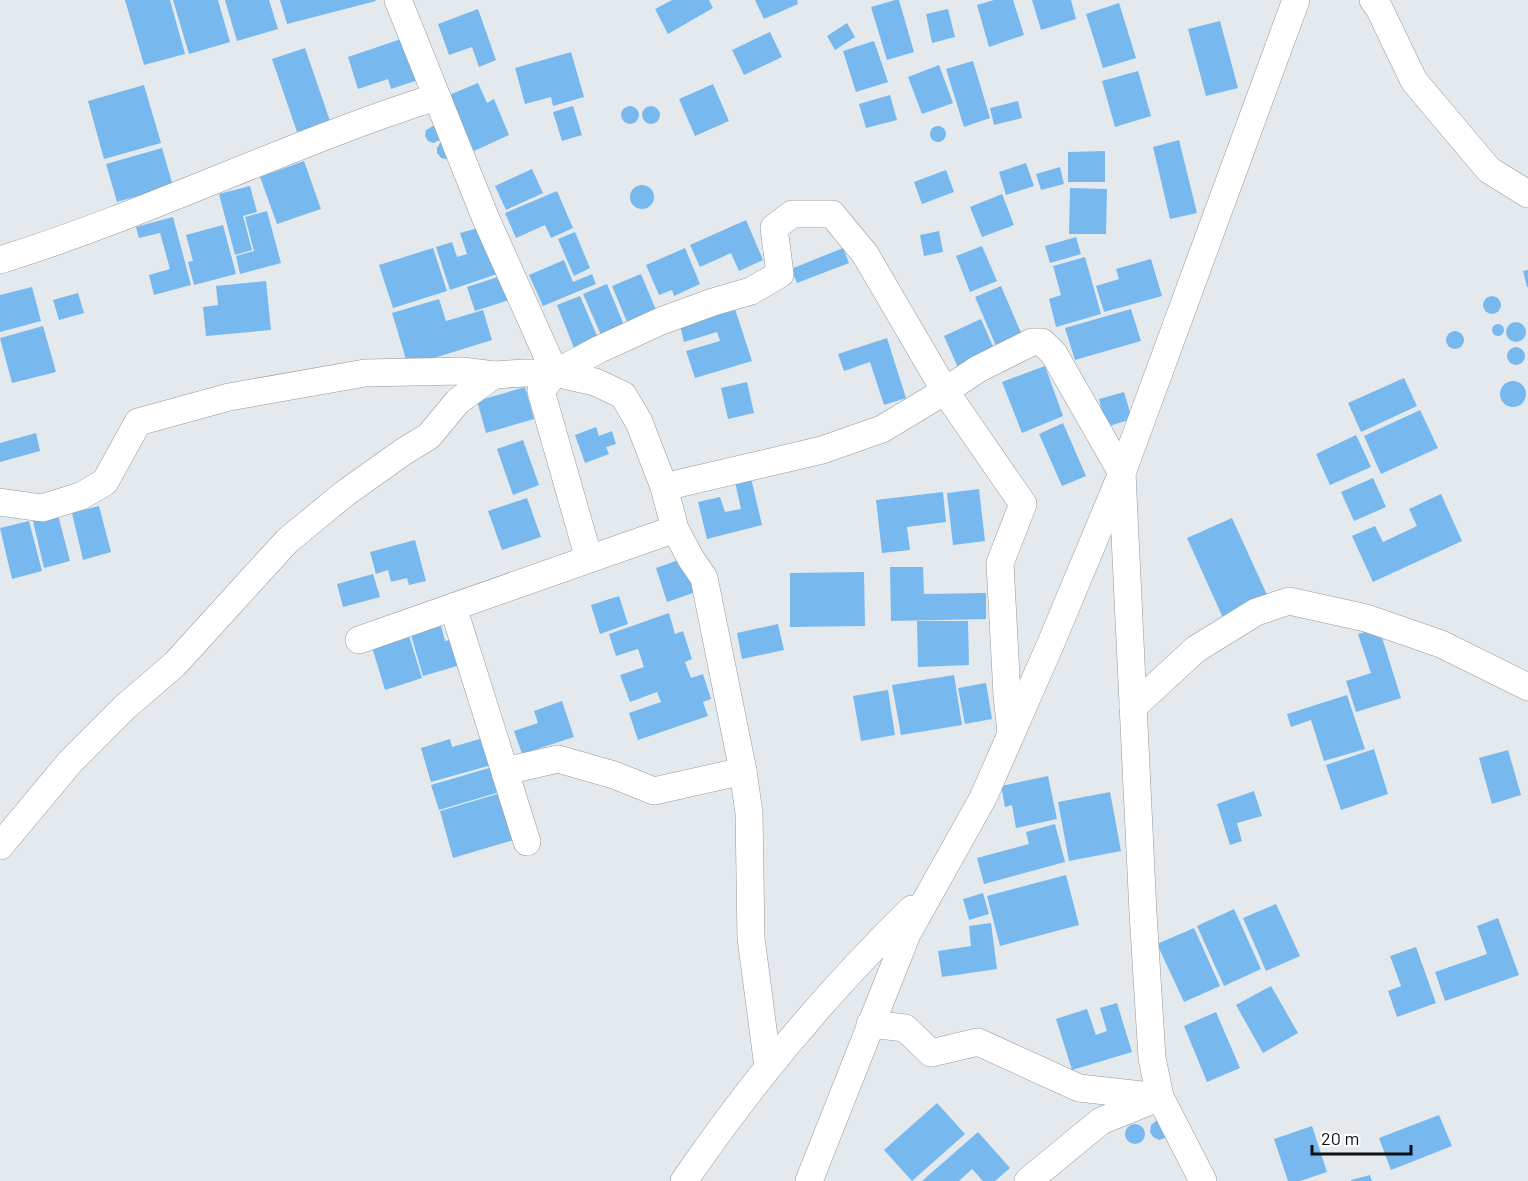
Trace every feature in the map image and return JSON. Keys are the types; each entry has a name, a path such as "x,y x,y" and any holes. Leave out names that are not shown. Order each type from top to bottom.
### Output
{"street":[{"path":"398,0 486,219 555,373"},
{"path":"808,1181 907,934 983,798 1122,473 1296,0"},
{"path":"1373,0 1414,81 1489,170 1528,194"},
{"path":"0,260 36,249 326,135 436,97"},
{"path":"589,559 541,391 555,373 600,349 661,321 751,291 780,274 774,228 792,214 832,214 865,254 945,391 1023,504 1000,563 1011,733"},
{"path":"664,487 822,450 882,429 978,369 1032,342 1042,342 1054,354 1122,473 1152,1058 1160,1097 1203,1181"},
{"path":"0,502 42,508 81,496 105,482 138,422 229,397 365,373 462,371 494,375 555,373 595,382 623,395 639,422 664,487 675,528 704,578 743,771 749,813 751,939 768,1067"},
{"path":"0,846 70,762 125,707 175,664 287,541 344,494 429,436 458,401 494,375"},
{"path":"359,640 675,528"},
{"path":"1133,707 1196,649 1256,612 1289,601 1366,618 1441,644 1528,687"},
{"path":"453,607 527,842"},
{"path":"505,771 558,759 614,775 654,791 743,771"},
{"path":"684,1181 768,1067 839,984 931,891"},
{"path":"870,1024 905,1028 932,1053 978,1042 1079,1088 1160,1097"},
{"path":"1028,1181 1101,1121 1160,1097"}],"building":[{"path":"125,0 170,0 185,54 144,65"},
{"path":"173,0 218,0 230,42 189,54"},
{"path":"225,0 269,0 278,29 237,41"},
{"path":"280,0 375,0 376,1 287,24"},
{"path":"672,0 709,0 713,8 668,34 655,9"},
{"path":"755,0 797,0 798,4 764,19"},
{"path":"899,0 914,52 887,60 871,7"},
{"path":"994,0 1013,0 1024,35 989,47 977,5"},
{"path":"1032,0 1071,0 1076,19 1041,30"},
{"path":"1119,3 1136,58 1103,68 1086,14"},
{"path":"478,9 496,60 479,67 472,47 449,55 438,24"},
{"path":"948,9 955,37 932,43 926,14"},
{"path":"1220,21 1238,88 1206,96 1188,29"},
{"path":"847,23 855,37 835,50 827,36"},
{"path":"770,32 782,57 744,75 732,50"},
{"path":"404,38 418,80 391,89 388,79 358,89 348,57"},
{"path":"874,41 888,82 856,92 843,51"},
{"path":"305,48 330,121 297,132 272,59"},
{"path":"571,52 584,97 553,106 551,97 525,104 515,68"},
{"path":"973,61 990,118 964,127 946,69"},
{"path":"939,65 953,103 922,114 908,77"},
{"path":"1138,71 1151,116 1115,127 1102,81"},
{"path":"478,83 487,103 494,99 509,135 474,151 449,95"},
{"path":"713,84 729,121 695,136 679,99"},
{"path":"144,85 161,143 104,159 88,101"},
{"path":"890,95 897,120 866,128 859,104"},
{"path":"1018,101 1022,118 994,125 990,108"},
{"path":"573,106 582,135 562,141 553,112"},
{"path":"630,106 636,109 639,115 636,121 630,124 624,121 621,115 624,109"},
{"path":"651,106 657,109 660,115 657,121 651,124 645,121 642,115 645,109"},
{"path":"435,125 442,137 433,143 425,136 426,130"},
{"path":"938,126 946,134 938,142 930,134"},
{"path":"445,140 452,157 447,159 441,158 437,153 440,143"},
{"path":"1179,140 1197,213 1170,219 1153,147"},
{"path":"162,148 173,186 117,202 106,164"},
{"path":"1105,151 1105,182 1068,182 1068,152"},
{"path":"304,161 321,209 277,224 260,177"},
{"path":"1026,163 1034,186 1006,195 999,172"},
{"path":"1060,167 1064,184 1041,190 1036,174"},
{"path":"532,169 543,193 506,210 495,186"},
{"path":"946,170 954,192 922,204 914,182"},
{"path":"637,185 647,185 654,192 654,202 647,209 637,209 630,202 630,192"},
{"path":"250,186 257,212 243,216 252,250 235,255 219,194"},
{"path":"1070,188 1107,189 1106,234 1069,234"},
{"path":"557,191 573,228 551,238 545,225 516,238 505,213"},
{"path":"1002,194 1014,225 982,237 970,207"},
{"path":"267,211 281,263 240,274 236,256 254,251 245,217"},
{"path":"173,217 191,285 154,295 149,275 170,269 160,233 139,238 136,227"},
{"path":"746,220 763,260 739,271 731,253 700,267 690,245"},
{"path":"223,225 236,274 194,285 188,262 193,261 186,235"},
{"path":"485,226 500,273 450,290 436,247 452,242 457,257 467,254 460,233"},
{"path":"939,231 943,252 924,256 920,235"},
{"path":"575,232 590,268 574,276 558,239"},
{"path":"1076,237 1081,254 1050,263 1045,246"},
{"path":"982,246 997,281 970,292 956,256"},
{"path":"433,248 447,291 393,308 379,265"},
{"path":"685,248 700,284 674,296 672,290 659,295 646,265"},
{"path":"843,248 849,263 797,283 791,269"},
{"path":"1085,257 1101,314 1056,327 1049,299 1061,295 1053,266"},
{"path":"1151,259 1162,296 1104,312 1096,286 1119,279 1116,269"},
{"path":"564,260 573,282 592,274 596,284 543,306 529,275"},
{"path":"1528,270 1528,287 1527,287 1523,271"},
{"path":"641,274 656,310 627,322 612,286"},
{"path":"501,276 509,300 475,311 467,287"},
{"path":"266,281 271,330 206,336 203,307 218,305 216,286"},
{"path":"607,284 624,325 601,335 583,294"},
{"path":"1001,286 1022,335 996,346 975,297"},
{"path":"32,287 41,321 0,332 0,295"},
{"path":"78,293 84,313 59,320 53,300"},
{"path":"580,296 598,338 574,348 557,305"},
{"path":"1492,296 1498,299 1501,305 1498,311 1492,314 1486,311 1483,305 1486,299"},
{"path":"439,299 446,321 483,310 492,340 408,366 392,313"},
{"path":"735,309 752,361 695,378 686,351 720,341 717,332 684,342 680,325"},
{"path":"1131,309 1141,341 1075,360 1065,328"},
{"path":"981,319 996,353 959,370 944,336"},
{"path":"1516,322 1523,325 1526,332 1523,339 1516,342 1509,339 1506,332 1509,325"},
{"path":"1500,324 1504,330 1500,336 1496,336 1492,328"},
{"path":"43,326 56,372 12,383 0,338"},
{"path":"1451,331 1459,331 1464,336 1462,347 1451,349 1446,344 1446,336"},
{"path":"887,338 906,398 884,405 870,362 844,371 838,354"},
{"path":"1512,347 1520,347 1525,352 1523,363 1512,365 1507,360 1507,352"},
{"path":"1045,366 1063,416 1022,433 1002,382"},
{"path":"1404,378 1417,406 1361,432 1348,403"},
{"path":"1513,381 1522,385 1526,394 1522,403 1513,407 1504,403 1500,394 1504,385"},
{"path":"747,382 754,413 728,419 721,388"},
{"path":"525,387 534,419 486,433 477,401"},
{"path":"1124,392 1132,419 1106,427 1099,399"},
{"path":"1420,410 1438,448 1381,474 1364,436"},
{"path":"1063,423 1086,476 1062,486 1039,434"},
{"path":"596,427 599,436 612,431 616,444 606,447 609,454 585,463 575,435"},
{"path":"36,433 40,451 0,462 0,443"},
{"path":"1356,435 1371,467 1330,485 1316,454"},
{"path":"523,440 539,485 513,495 497,449"},
{"path":"751,478 762,525 707,539 698,502 720,497 725,512 741,509 735,482"},
{"path":"1373,478 1386,507 1354,521 1341,492"},
{"path":"979,489 985,541 953,545 947,493"},
{"path":"943,492 946,522 907,527 910,550 882,553 876,500"},
{"path":"1441,494 1462,541 1373,582 1352,536 1375,526 1383,542 1417,526 1409,509"},
{"path":"527,498 541,537 502,550 488,511"},
{"path":"99,506 111,552 83,560 72,513"},
{"path":"58,515 70,561 44,568 33,521"},
{"path":"1232,518 1268,597 1223,618 1187,538"},
{"path":"29,521 42,571 12,579 0,528"},
{"path":"415,540 426,581 409,585 407,578 391,582 388,570 376,574 370,552"},
{"path":"684,558 696,592 667,602 656,568"},
{"path":"890,567 923,567 924,594 986,593 986,619 891,621"},
{"path":"864,572 865,626 790,627 790,573"},
{"path":"373,574 380,597 343,607 337,584"},
{"path":"619,596 628,624 600,634 591,605"},
{"path":"669,613 675,634 683,631 692,659 685,662 691,678 703,674 711,699 703,702 708,716 638,740 629,713 661,702 657,692 630,702 620,675 644,667 638,649 616,656 609,634"},
{"path":"917,621 968,621 969,665 918,667"},
{"path":"778,624 784,650 742,659 737,633"},
{"path":"441,626 445,641 457,638 464,664 423,676 411,635"},
{"path":"1379,628 1401,698 1356,712 1346,681 1371,673 1358,634"},
{"path":"409,636 422,678 385,690 372,647"},
{"path":"954,675 962,725 901,735 892,685"},
{"path":"986,683 992,719 965,724 958,688"},
{"path":"888,690 895,735 861,741 853,696"},
{"path":"1347,695 1365,749 1324,761 1311,720 1291,727 1287,714"},
{"path":"562,701 574,737 522,754 514,731 538,723 534,711"},
{"path":"487,737 495,764 431,782 421,748 450,739 452,747"},
{"path":"1374,749 1388,794 1341,810 1326,765"},
{"path":"1508,750 1521,795 1492,804 1479,758"},
{"path":"496,766 503,791 439,810 431,785"},
{"path":"1048,776 1057,819 1016,828 1012,805 1005,807 1001,786"},
{"path":"1254,791 1262,816 1237,823 1242,841 1230,845 1217,804"},
{"path":"504,792 517,839 453,858 440,811"},
{"path":"1110,792 1121,851 1069,861 1058,802"},
{"path":"1055,824 1065,862 984,884 977,858 1029,844 1026,832"},
{"path":"1066,875 1079,925 1000,946 987,896"},
{"path":"983,893 989,914 969,920 963,899"},
{"path":"1276,904 1300,956 1266,971 1243,918"},
{"path":"1234,909 1261,969 1224,986 1197,926"},
{"path":"1498,918 1519,975 1445,1001 1435,972 1487,954 1477,926"},
{"path":"991,923 997,969 942,977 938,951 971,946 969,926"},
{"path":"1194,928 1220,986 1184,1002 1157,944"},
{"path":"1416,947 1436,1003 1397,1017 1388,991 1401,986 1390,956"},
{"path":"1271,986 1298,1033 1263,1053 1236,1005"},
{"path":"1117,1003 1132,1052 1072,1070 1056,1019 1087,1009 1096,1035 1107,1031 1100,1008"},
{"path":"1216,1012 1240,1068 1207,1082 1184,1026"},
{"path":"937,1103 965,1134 912,1181 884,1150"},
{"path":"1439,1115 1452,1146 1391,1170 1379,1138"},
{"path":"1162,1119 1170,1134 1159,1140 1150,1132 1151,1125"},
{"path":"1135,1124 1142,1127 1145,1134 1142,1141 1135,1144 1128,1141 1125,1134 1128,1127"},
{"path":"1312,1126 1327,1172 1300,1181 1288,1181 1274,1139"},
{"path":"978,1132 1010,1168 995,1181 983,1181 972,1169 959,1181 922,1181"},
{"path":"1370,1175 1372,1181 1351,1181 1351,1180"}]}
